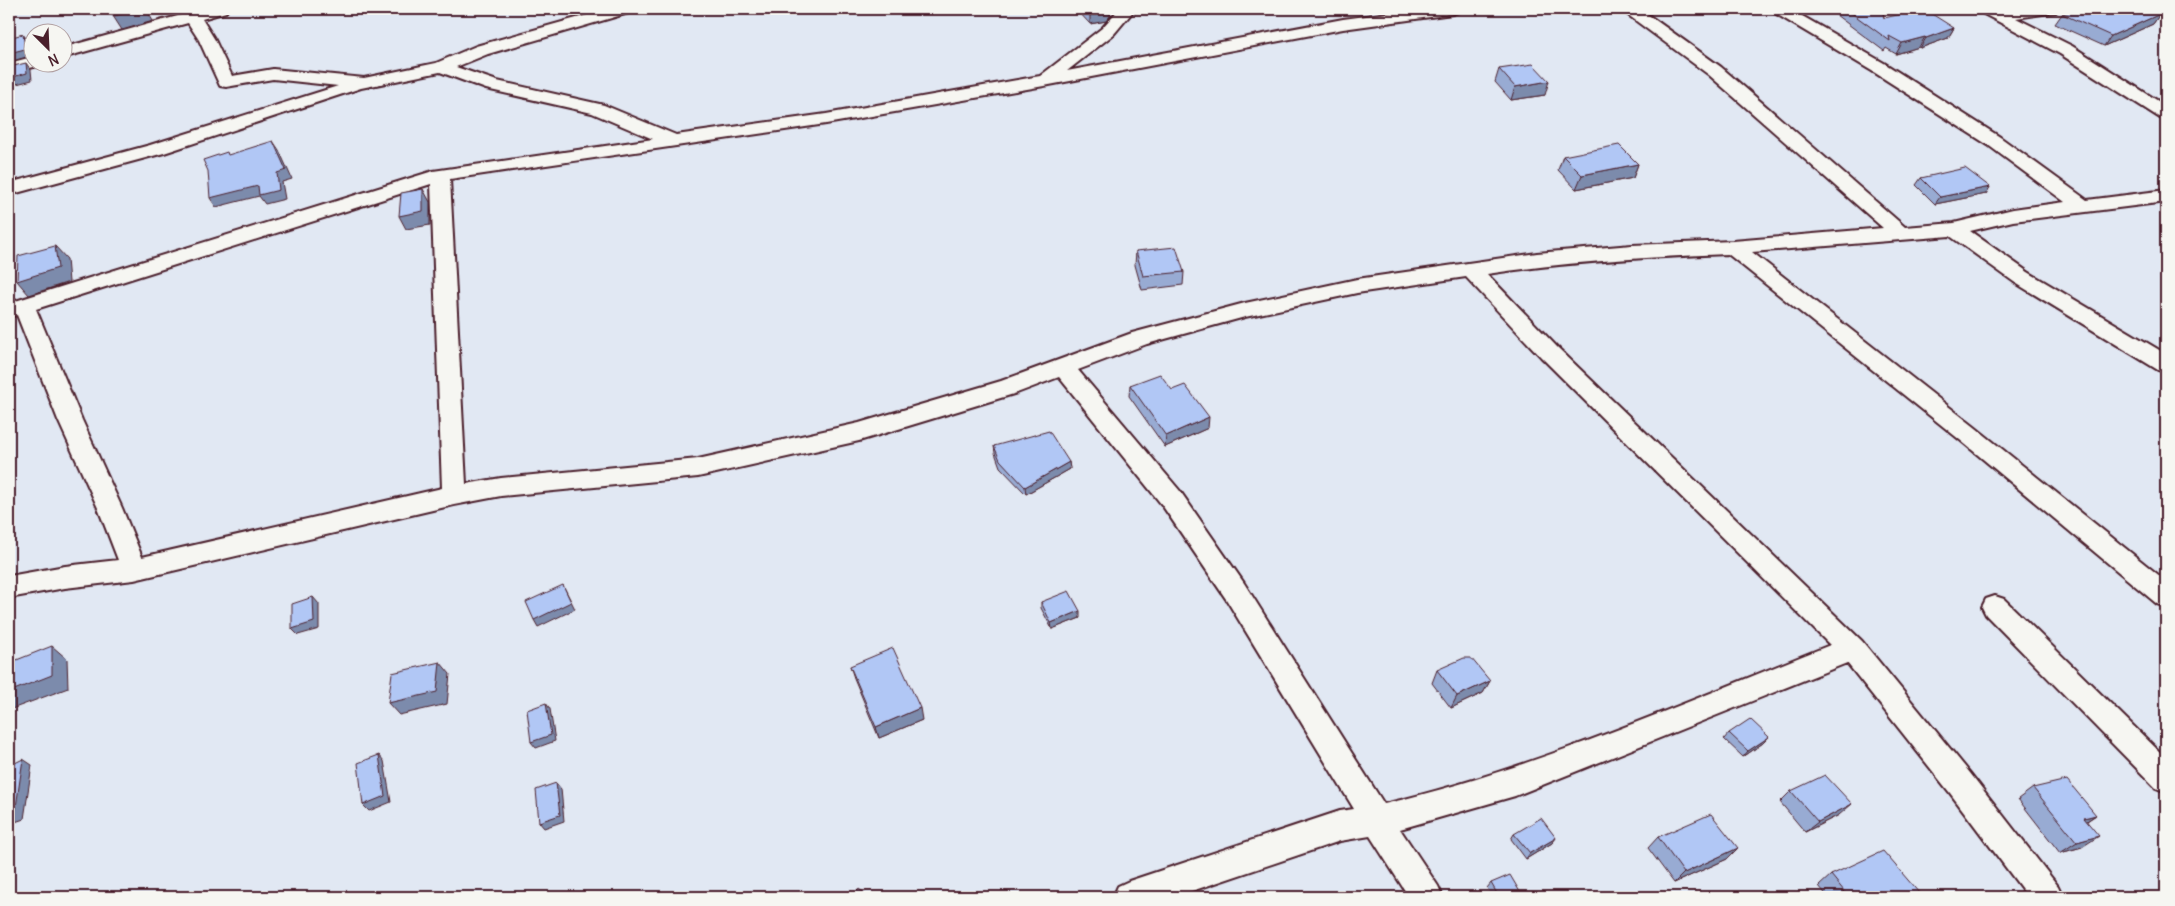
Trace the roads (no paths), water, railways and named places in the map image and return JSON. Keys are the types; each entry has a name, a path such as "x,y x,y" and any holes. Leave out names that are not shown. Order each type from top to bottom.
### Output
{"street":[{"path":"72,50 220,9"},
{"path":"1044,81 1108,32 1128,9"},
{"path":"134,569 110,508 16,308 440,175 826,118 1044,81 1343,24 1452,9"},
{"path":"1632,9 1715,71 1899,232"},
{"path":"1779,9 1878,67 1994,140 2084,207"},
{"path":"1993,12 2050,9"},
{"path":"9,189 156,149 364,83 441,68 482,50 614,10"},
{"path":"1993,12 2066,50 2162,108"},
{"path":"192,17 207,40 226,82 273,74 364,83"},
{"path":"9,68 22,65"},
{"path":"441,68 492,85 598,109 674,141"},
{"path":"440,175 454,495"},
{"path":"9,587 65,577 134,569 454,495 501,487 698,468 859,432 1009,387 1140,338 1245,310 1357,286 1415,276 1537,260 1632,251 1733,247 1954,229 2013,215 2166,196"},
{"path":"1954,229 2021,277 2166,364"},
{"path":"1733,247 1960,428 2166,596"},
{"path":"1472,270 1563,365 1852,649 1960,783 2047,897"},
{"path":"1064,368 1171,498 1214,560 1427,897"},
{"path":"1995,607 2166,778"},
{"path":"1130,897 1340,826 1377,820 1432,807 1515,782 1852,649"}]}
